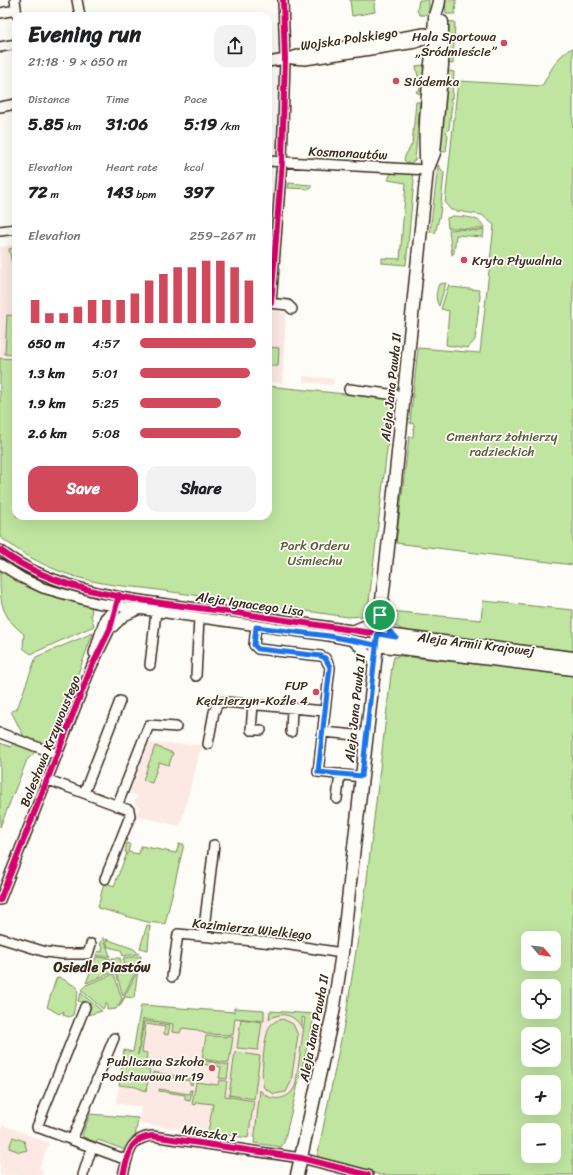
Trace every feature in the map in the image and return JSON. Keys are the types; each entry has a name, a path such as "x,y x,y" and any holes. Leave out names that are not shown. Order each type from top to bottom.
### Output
{"main road":[{"name":"Aleja Jana Pawła II","path":"297,1175 333,1013 342,953 404,396 427,170 425,152 437,49 438,32 435,15 439,2"},
{"path":"374,665 386,656 396,643 386,628 380,615"},
{"name":"Aleja Armii Krajowej","path":"377,640 573,669"},
{"name":"Aleja Armii Krajowej","path":"396,643 573,658"}],"street":[{"path":"15,0 17,12"},
{"path":"77,0 79,12"},
{"path":"272,279 282,161 285,59 283,36 283,0"},
{"path":"0,13 12,13"},
{"name":"Wojska Polskiego","path":"272,61 304,53 424,32 438,32"},
{"name":"Wojska Polskiego","path":"416,43 438,32"},
{"name":"Wojska Polskiego","path":"283,36 290,47 304,53"},
{"name":"Wojska Polskiego","path":"285,59 305,60 416,43 424,44 437,49"},
{"path":"0,47 12,45"},
{"path":"0,106 12,104"},
{"name":"Kosmonautów","path":"272,161 427,170"},
{"path":"0,232 12,230"},
{"path":"272,303 288,305 292,310"},
{"path":"349,389 404,396"},
{"name":"Aleja Ignacego Lisa","path":"0,550 12,560 42,575 77,587 119,595 352,630 377,640"},
{"name":"Aleja Ignacego Lisa","path":"0,565 43,588 96,603 353,640 377,640"},
{"path":"117,606 119,595"},
{"path":"96,603 106,618"},
{"name":"Bolesława Krzywoustego","path":"0,898 90,668 106,618 117,606"},
{"name":"Bolesława Krzywoustego","path":"90,668 110,629 117,606"},
{"name":"Bolesława Krzywoustego","path":"110,629 124,616 138,610"},
{"path":"150,664 156,612"},
{"path":"352,630 373,622 380,615"},
{"path":"196,676 199,618"},
{"path":"256,627 254,645 258,649 321,656 325,658 330,667 318,772 362,776"},
{"path":"353,640 364,649 374,665"},
{"path":"84,793 120,701"},
{"path":"208,744 214,712 218,703 224,702 326,711"},
{"path":"254,705 251,730 261,730"},
{"path":"290,732 292,708"},
{"path":"118,806 149,725 176,727"},
{"path":"323,732 366,736"},
{"path":"0,733 56,754"},
{"path":"337,799 340,774"},
{"path":"46,779 129,810 130,816 105,879"},
{"path":"203,936 214,846"},
{"name":"Kazimierza Wielkiego","path":"172,977 178,934 292,945 342,953"},
{"path":"0,938 46,952 62,954 88,954 92,944"},
{"path":"86,1007 38,1127 127,1160"},
{"path":"72,1140 114,1038"},
{"name":"Mieszka I","path":"123,1175 132,1146 137,1140 144,1136 152,1136 301,1158 368,1175"},
{"path":"83,1175 92,1147"}],"shaded area":[{"path":"12,245 12,357 0,356 0,247"},
{"path":"272,310 286,313 282,383 272,382"},
{"path":"303,376 334,379 333,385 303,382"},
{"path":"149,743 202,745 180,826 136,816 140,807 134,804 137,796 130,793"},
{"name":"Publiczna Szkoła Podstawowa nr 19","path":"141,1005 234,1012 234,1008 315,1014 284,1142 281,1147 254,1143 254,1138 139,1124 141,1107 116,1103 124,1050 133,1052"},
{"path":"3,1125 49,1143 39,1168 43,1170 42,1175 0,1175 0,1132"}],"green space":[{"path":"350,0 376,0 374,6 375,12 352,16"},
{"path":"419,0 429,0 429,11 425,15 420,15 417,11"},
{"path":"445,0 456,0 455,14 446,14"},
{"path":"446,21 455,22 453,64 446,63"},
{"name":"Cmentarz żołnierzy radzieckich","path":"573,48 573,565 396,543 409,437 413,437 414,424 410,423 418,348 480,353 494,225 482,215 451,210 445,203 458,81 542,86 558,59"},
{"path":"424,65 422,95 416,92 420,89 416,66"},
{"path":"445,70 454,72 452,98 450,100 452,103 449,129 446,132 448,135 446,152 437,151"},
{"path":"416,102 420,102 415,160 411,163 407,163 404,160 412,144"},
{"path":"438,165 444,173 440,214 435,233 430,232"},
{"path":"393,172 412,174 414,181 406,265 382,263 382,258 400,259 406,183 388,180"},
{"path":"289,183 311,185 311,189 288,188"},
{"path":"453,216 476,219 484,228 448,228 447,218"},
{"path":"459,229 478,231 484,229 483,237 456,235 454,253 452,255 449,230"},
{"path":"12,248 12,264 9,249"},
{"path":"446,283 439,306 436,298 438,287 439,284"},
{"path":"449,284 451,287 479,290 480,296 475,340 468,348 446,345 449,311 441,309"},
{"path":"7,315 12,316 12,355 5,354"},
{"path":"272,347 279,348 278,366 272,366"},
{"name":"Park Orderu Uśmiechu","path":"0,358 12,359 12,520 272,520 272,386 393,399 368,610 362,616 348,617 123,586 85,579 50,567 17,549 0,537"},
{"path":"3,571 20,582 92,607 91,615 94,626 31,654 23,648 24,634 10,621 3,607 0,592 0,572"},
{"path":"483,601 573,610 573,651 405,631 389,623 390,611 481,620"},
{"path":"93,633 69,698 48,747 25,739 11,711 17,709 36,657"},
{"path":"400,656 573,674 573,1175 380,1175 354,1166 317,1158 346,1015 366,887 394,657"},
{"path":"14,741 34,749 34,753 27,760 0,827 0,743 11,747"},
{"path":"155,746 173,753 169,765 159,762 152,783 143,780"},
{"path":"127,843 130,844 128,852 139,854 141,846 176,853 179,844 184,844 165,924 147,922 98,908 104,882 114,886 127,853 125,852"},
{"path":"147,925 150,926 148,950 140,948"},
{"path":"103,938 110,956 96,956 98,951 102,952 103,946 100,945"},
{"path":"106,939 134,949 139,954 123,956 121,950 108,947"},
{"path":"141,956 140,963 126,968 123,958"},
{"path":"96,957 110,958 114,972 86,983"},
{"path":"112,958 120,958 123,969 116,972"},
{"path":"135,966 137,969 123,996 116,973"},
{"path":"138,970 134,998 125,997 119,1007"},
{"path":"114,974 122,999 116,1009 107,1010 106,1003 103,1009 81,990 86,985"},
{"path":"59,977 77,987 78,992 73,1015 69,1017 63,1015 64,1011 59,1014 47,1007 56,979"},
{"path":"81,993 102,1011 88,1015 91,1006 78,1001"},
{"path":"141,1005 234,1012 234,1008 264,1010 264,1021 235,1018 233,1035 206,1034 198,1030 182,1028 180,1033 172,1032 173,1024 143,1019 138,1055 144,1021 170,1025 168,1035 164,1034 165,1027 146,1024 142,1052 147,1053 145,1069 150,1070 146,1091 136,1087 119,1085 124,1050 133,1052"},
{"path":"270,1011 315,1014 284,1142 281,1147 254,1143 260,1090 270,1097 281,1098 286,1096 294,1089 305,1018 302,1017 302,1029 292,1017 278,1015 269,1020"},
{"path":"241,1019 262,1022 258,1050 237,1048"},
{"path":"283,1019 293,1024 298,1035 291,1082 286,1092 274,1094 264,1088 262,1076 264,1047 268,1031 272,1023"},
{"path":"206,1036 233,1037 229,1063 202,1059"},
{"path":"235,1052 260,1056 254,1099 229,1095"},
{"path":"201,1060 229,1065 227,1079 219,1078 221,1067 201,1064"},
{"path":"153,1072 193,1079 192,1085 190,1084 190,1081 156,1075 155,1080 151,1080"},
{"path":"219,1080 227,1081 225,1096 254,1101 248,1138 208,1132 213,1104 196,1102 195,1105 192,1104 196,1082 218,1085"},
{"path":"159,1089 189,1094 190,1090 192,1090 190,1101 185,1100 185,1095 159,1091"},
{"path":"90,1114 138,1118 135,1138 125,1150 98,1140 96,1142 83,1137 82,1135"},
{"path":"13,1137 24,1141 27,1150 20,1152 9,1148"}],"cycle path":[{"path":"272,290 282,161 285,59 283,0"},
{"path":"0,550 24,566 51,578 80,588 111,595 378,634"},
{"path":"0,900 91,668 110,629 119,595"},
{"path":"123,1175 128,1155 134,1144 144,1137 152,1136 301,1158 368,1175"}],"place":[{"name":"Hala Sportowa „Śródmieście”","path":"504,43"},
{"name":"Siódemka","path":"396,81"},
{"name":"Kryta Pływalnia","path":"464,260"},
{"name":"FUP Kędzierzyn-Koźle 4","path":"316,692"},
{"name":"Publiczna Szkoła Podstawowa nr 19","path":"212,1068"}],"district":[{"name":"Osiedle Piastów","path":"102,967"}],"route":[{"path":"380,615 376,645 362,776 318,772 330,667 325,658 321,656 258,649 254,645 256,627 329,636 376,645 378,634 396,637 386,628 380,615"}]}
